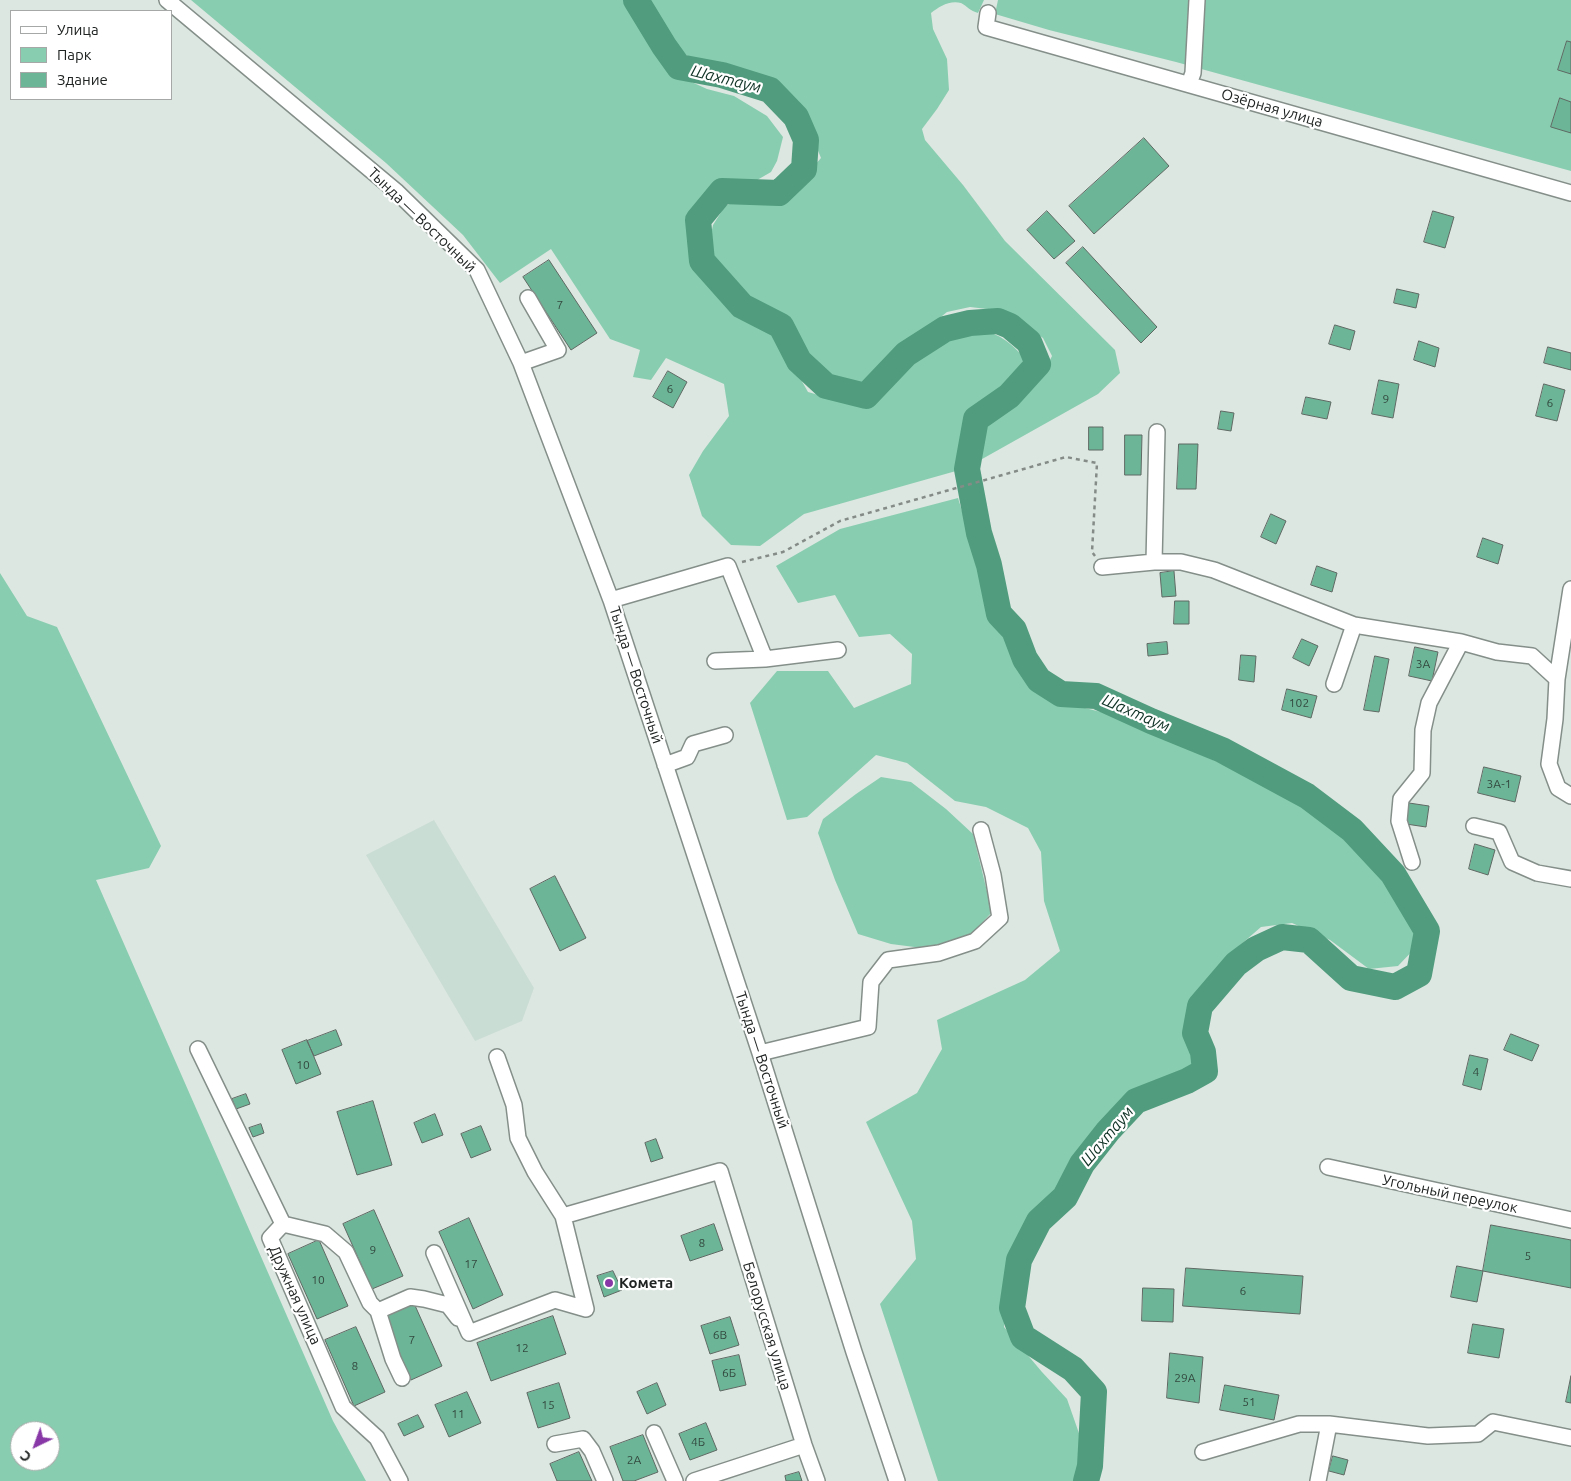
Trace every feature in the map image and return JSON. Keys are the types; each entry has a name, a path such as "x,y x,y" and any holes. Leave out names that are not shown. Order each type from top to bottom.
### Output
{"street":[{"name":"Тында — Восточный","path":"167,0 397,192 477,270 522,363 611,600 760,1053 854,1352 897,1481"},
{"path":"1190,84 1193,73 1197,0"},
{"name":"Озёрная улица","path":"988,13 986,27 1571,193"},
{"path":"522,363 558,350 528,298"},
{"path":"1154,562 1157,432"},
{"path":"1102,566 1181,562 1214,570 1354,625 1461,642 1497,652 1532,656 1557,679"},
{"path":"611,600 728,566 765,659"},
{"path":"1571,589 1557,679 1555,719 1549,764 1558,788 1571,796"},
{"path":"1334,684 1354,625"},
{"path":"1412,862 1399,821 1401,800 1422,773 1423,730 1429,703 1461,642"},
{"path":"714,661 765,659 838,650"},
{"path":"665,765 687,756 693,744 725,735"},
{"path":"1474,826 1499,832 1512,862 1537,873 1571,879"},
{"path":"760,1053 868,1027 870,982 888,960 939,953 975,941 1000,918 993,875 981,830"},
{"name":"Дружная улица","path":"198,1048 283,1224 270,1238 344,1407 377,1438 400,1481"},
{"path":"469,1333 555,1300 586,1309 563,1216 535,1172 518,1138 514,1105 497,1056"},
{"name":"Угольный переулок","path":"1328,1167 1571,1220"},
{"name":"Белорусская улица","path":"563,1216 720,1171 804,1445 817,1481"},
{"path":"283,1224 325,1234 346,1252 370,1303 378,1311 393,1359 402,1378"},
{"path":"434,1253 469,1333"},
{"path":"378,1311 410,1297 424,1299 448,1305 469,1333"},
{"path":"1203,1452 1299,1424 1329,1424 1428,1436 1478,1434 1493,1422 1571,1438"},
{"path":"1318,1481 1329,1424"},
{"path":"654,1433 675,1481"},
{"path":"555,1444 584,1439 592,1451 605,1481"},
{"path":"694,1481 804,1445"}],"path":[{"path":"728,566 783,552 840,521 1066,457 1097,463 1092,552 1102,566"}],"shaded area":[{"path":"434,820 534,988 522,1021 475,1041 366,855"}],"green space":[{"path":"191,0 627,0 645,33 674,74 707,89 734,96 767,116 783,137 777,161 771,172 752,183 731,181 712,189 691,227 693,253 709,282 737,312 761,326 779,341 808,392 843,402 857,403 867,401 874,397 896,376 930,351 955,336 976,330 997,335 1020,353 1024,358 1019,374 1008,389 968,418 956,471 804,514 760,546 731,545 702,516 689,475 703,451 729,416 724,384 666,358 651,380 633,377 640,350 610,339 551,249 500,283 463,235 386,163"},
{"path":"643,0 984,0 978,13 961,3 952,2 937,8 931,13 933,29 947,59 949,90 922,129 925,140 963,185 1005,241 1115,350 1120,373 1098,394 975,463 987,419 1022,395 1043,374 1052,356 1043,338 1004,311 970,307 947,312 890,361 872,382 850,385 825,375 805,360 800,341 785,322 745,300 721,274 707,253 713,225 725,206 741,198 772,202 791,192 821,158 800,106 786,90 766,81 708,68 678,50"},
{"path":"998,0 1571,0 1571,171 995,14"},
{"path":"958,498 992,620 1036,687 1061,702 1113,715 1173,741 1262,783 1332,824 1384,879 1414,924 1417,946 1398,966 1369,969 1330,940 1292,923 1261,927 1231,953 1195,999 1186,1039 1194,1065 1123,1100 1069,1162 1056,1191 1025,1225 1008,1277 1004,1327 1067,1399 1081,1439 1082,1472 1078,1481 938,1481 880,1304 916,1259 912,1221 866,1122 917,1093 942,1049 937,1020 1025,980 1060,951 1044,901 1041,852 1028,828 986,807 955,801 907,763 876,755 807,817 787,820 750,703 777,671 828,671 854,708 911,684 912,654 890,634 859,637 835,595 798,603 776,566 840,529"},
{"path":"0,573 27,616 57,627 161,846 149,868 96,880 333,1421 366,1481 0,1481"},
{"path":"881,777 911,782 946,809 973,834 992,912 970,936 930,949 891,944 858,934 835,880 818,833 823,819"}],"building":[{"path":"1567,41 1571,42 1571,74 1558,70"},
{"path":"1560,98 1571,102 1571,133 1551,127"},
{"path":"1144,138 1169,166 1094,234 1069,206"},
{"path":"1047,211 1075,241 1054,259 1027,230"},
{"path":"1433,211 1454,217 1445,248 1424,242"},
{"path":"1083,247 1157,327 1141,343 1066,263"},
{"path":"549,260 597,333 571,350 523,277"},
{"path":"1397,289 1419,294 1416,308 1394,303"},
{"path":"1335,325 1355,331 1350,350 1329,344"},
{"path":"1419,341 1439,348 1435,367 1414,360"},
{"path":"1548,347 1571,353 1571,370 1544,363"},
{"path":"668,371 687,382 673,408 653,397"},
{"path":"1379,380 1399,384 1393,418 1372,414"},
{"path":"1544,384 1565,390 1557,421 1536,416"},
{"path":"1306,397 1331,402 1327,419 1302,414"},
{"path":"1221,411 1234,413 1231,431 1218,429"},
{"path":"1089,427 1103,427 1103,450 1089,450"},
{"path":"1125,435 1142,435 1141,475 1125,475"},
{"path":"1179,444 1198,444 1196,489 1177,489"},
{"path":"1271,514 1286,521 1276,544 1261,537"},
{"path":"1483,538 1503,545 1498,564 1477,557"},
{"path":"1317,566 1337,573 1332,592 1311,585"},
{"path":"1174,571 1176,596 1162,597 1160,573"},
{"path":"1175,601 1189,601 1189,624 1174,624"},
{"path":"1302,639 1318,646 1309,666 1293,658"},
{"path":"1167,642 1168,654 1148,656 1147,644"},
{"path":"1415,647 1438,652 1432,681 1409,676"},
{"path":"1241,655 1256,656 1254,682 1239,680"},
{"path":"1375,656 1389,659 1379,712 1364,710"},
{"path":"1287,689 1317,696 1311,718 1282,710"},
{"path":"1484,767 1521,776 1515,802 1478,793"},
{"path":"1409,803 1429,806 1426,827 1406,824"},
{"path":"1475,844 1495,850 1488,875 1469,869"},
{"path":"555,876 586,938 560,951 530,889"},
{"path":"336,1030 342,1045 314,1056 307,1041"},
{"path":"1511,1034 1539,1045 1532,1061 1504,1050"},
{"path":"307,1040 321,1074 296,1084 282,1050"},
{"path":"1470,1055 1488,1059 1481,1090 1463,1085"},
{"path":"246,1094 250,1104 236,1109 232,1099"},
{"path":"373,1101 392,1165 357,1175 337,1112"},
{"path":"435,1114 443,1135 422,1143 414,1123"},
{"path":"261,1124 264,1133 253,1137 249,1128"},
{"path":"481,1126 491,1150 471,1158 461,1134"},
{"path":"656,1139 663,1158 651,1162 645,1143"},
{"path":"374,1210 403,1276 372,1289 343,1224"},
{"path":"469,1218 503,1295 473,1309 439,1232"},
{"path":"714,1224 723,1250 690,1261 681,1236"},
{"path":"1491,1225 1571,1240 1571,1288 1483,1271"},
{"path":"319,1240 348,1306 317,1319 288,1254"},
{"path":"1457,1266 1483,1271 1477,1302 1451,1297"},
{"path":"1186,1268 1303,1276 1300,1314 1183,1306"},
{"name":"Комета","path":"613,1271 622,1290 604,1297 597,1276"},
{"path":"1143,1288 1174,1289 1173,1322 1142,1321"},
{"path":"413,1301 442,1366 411,1380 382,1314"},
{"path":"553,1316 566,1354 491,1381 477,1343"},
{"path":"730,1317 739,1345 710,1354 701,1326"},
{"path":"1473,1324 1504,1329 1499,1358 1468,1353"},
{"path":"356,1327 385,1392 354,1406 325,1340"},
{"path":"1170,1353 1203,1357 1199,1403 1167,1398"},
{"path":"739,1355 746,1385 720,1391 712,1361"},
{"path":"1571,1376 1571,1403 1566,1402"},
{"path":"559,1383 570,1418 538,1428 527,1393"},
{"path":"657,1383 666,1405 647,1414 637,1392"},
{"path":"1225,1385 1279,1395 1274,1420 1220,1410"},
{"path":"467,1392 481,1423 449,1437 435,1405"},
{"path":"418,1415 424,1427 404,1436 398,1424"},
{"path":"706,1423 717,1450 690,1460 679,1434"},
{"path":"643,1435 658,1472 634,1481 623,1481 610,1447"},
{"path":"579,1452 592,1481 557,1481 550,1464"},
{"path":"1333,1456 1348,1460 1344,1475 1329,1471"},
{"path":"799,1472 802,1481 786,1481 785,1476"}],"waterway":[{"name":"Шахтаум","path":"636,0 679,67 722,75 770,90 796,117 806,140 804,169 779,193 722,191 698,220 702,261 742,306 781,326 799,361 826,386 866,396 906,354 945,329 970,323 998,321 1010,326 1029,342 1038,364 1009,396 976,419 967,469 979,533 989,565 999,614 1014,630 1025,659 1039,680 1061,694 1096,696 1222,750 1307,796 1352,830 1393,874 1427,931 1419,974 1395,987 1351,978 1309,940 1282,937 1256,949 1236,964 1200,1006 1195,1033 1203,1052 1205,1071 1187,1081 1136,1101 1108,1131 1082,1164 1065,1197 1039,1221 1019,1260 1012,1308 1023,1337 1073,1369 1094,1392 1090,1466 1086,1481"}],"place":[{"name":"Комета","path":"609,1283"}]}
